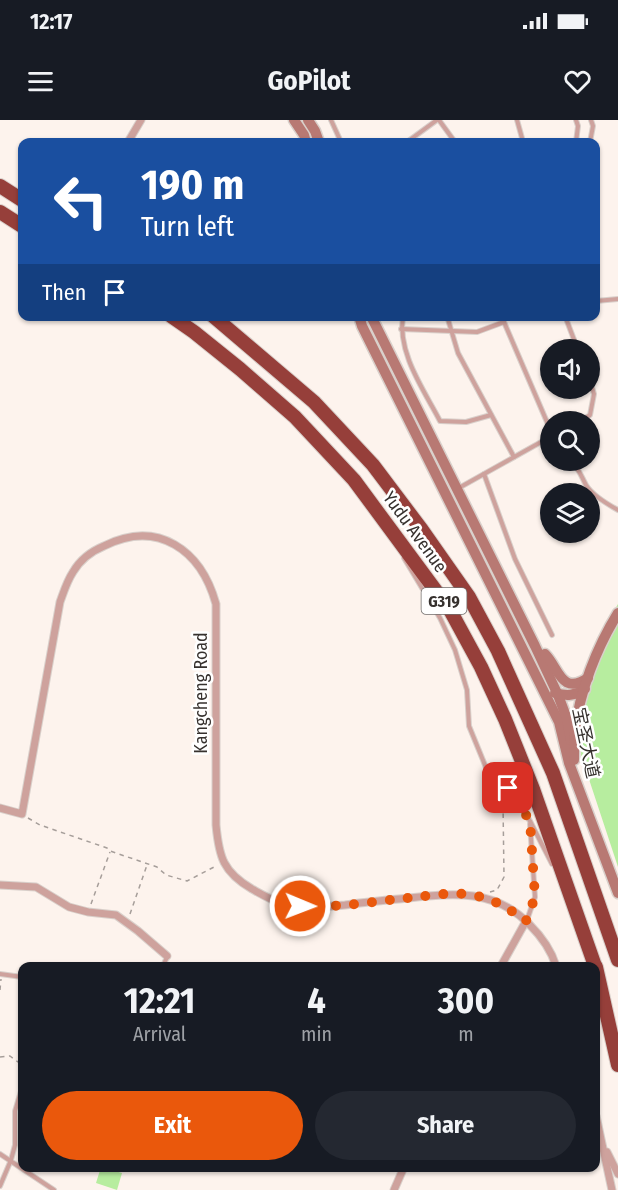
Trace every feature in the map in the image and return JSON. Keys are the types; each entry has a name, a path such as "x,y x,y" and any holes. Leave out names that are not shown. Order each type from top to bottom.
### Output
{"highway":[{"path":"0,186 18,197"},
{"path":"0,213 18,224"},
{"name":"Yudu Avenue","path":"178,321 295,417 354,480 450,610 481,667 534,789 594,962"},
{"name":"Yudu Avenue","path":"219,321 314,402 373,465 469,597 498,651 553,773 618,960"},
{"path":"595,894 618,948"},
{"name":"Yudu Avenue","path":"600,980 618,1031"},
{"path":"600,988 618,1065"}],"main road":[{"path":"294,120 305,138"},
{"path":"308,120 318,138"},
{"name":"宝圣大道","path":"360,321 559,722 581,798"},
{"name":"宝圣大道","path":"373,321 557,693 567,719 581,798"},
{"path":"574,760 575,731 586,683 606,634 618,613"},
{"path":"535,645 548,657 557,674 569,683 586,683"},
{"path":"540,682 552,692 566,696 578,694 586,683"},
{"path":"581,798 618,893"}],"street":[{"path":"130,138 141,120"},
{"name":"Kangcheng Road","path":"22,814 65,585 73,571 97,549 135,536 163,539 177,545 198,563 216,603 216,825 223,863"},
{"path":"0,808 22,814"},
{"path":"223,863 245,885 262,895 282,903 300,906 323,907 435,895 475,895 510,909 526,921 543,939 554,962"},
{"path":"0,885 36,887 69,907 116,915 168,956"},
{"path":"503,962 526,921"},
{"path":"600,1132 612,1190"},
{"path":"603,1144 618,1174"},
{"path":"394,1190 402,1172"}],"lane":[{"path":"332,120 339,138"},
{"path":"413,138 438,120 452,138"},
{"path":"517,120 522,138"},
{"path":"576,120 578,126 576,138"},
{"path":"590,138 591,120"},
{"path":"600,301 618,299"},
{"path":"402,321 401,329 410,366 440,421 466,422 491,415"},
{"path":"448,321 458,353 514,457"},
{"path":"401,329 477,332 500,321"},
{"path":"505,321 542,411"},
{"path":"567,321 574,339"},
{"path":"456,489 540,443"},
{"path":"580,471 587,487 604,502 618,510"},
{"path":"484,474 515,559 552,635"},
{"path":"390,527 404,558 440,618 455,650 467,690 469,726 487,770 508,788 530,821 573,903"},
{"path":"526,921 535,897 530,821"},
{"path":"165,962 168,956"},
{"path":"1,974 18,976"},
{"path":"0,1186 15,1145 15,1111 18,1101"},
{"path":"0,1154 18,1165"},
{"path":"28,1172 54,1190"}],"path":[{"path":"475,895 497,890 504,877 503,804"},
{"path":"22,814 40,825 157,867 166,875 187,881 223,863"},
{"path":"88,912 110,851"},
{"path":"127,924 147,864"},
{"path":"0,990 1,974"},
{"path":"0,1057 10,1056 18,1062"}],"green space":[{"path":"618,604 618,867 581,755 582,722 599,654 592,649"},
{"path":"99,1172 122,1173 117,1190 96,1183"}],"route":[{"path":"300,906 323,907 435,895 475,895 510,909 526,921 535,897 530,821 508,788"}]}
